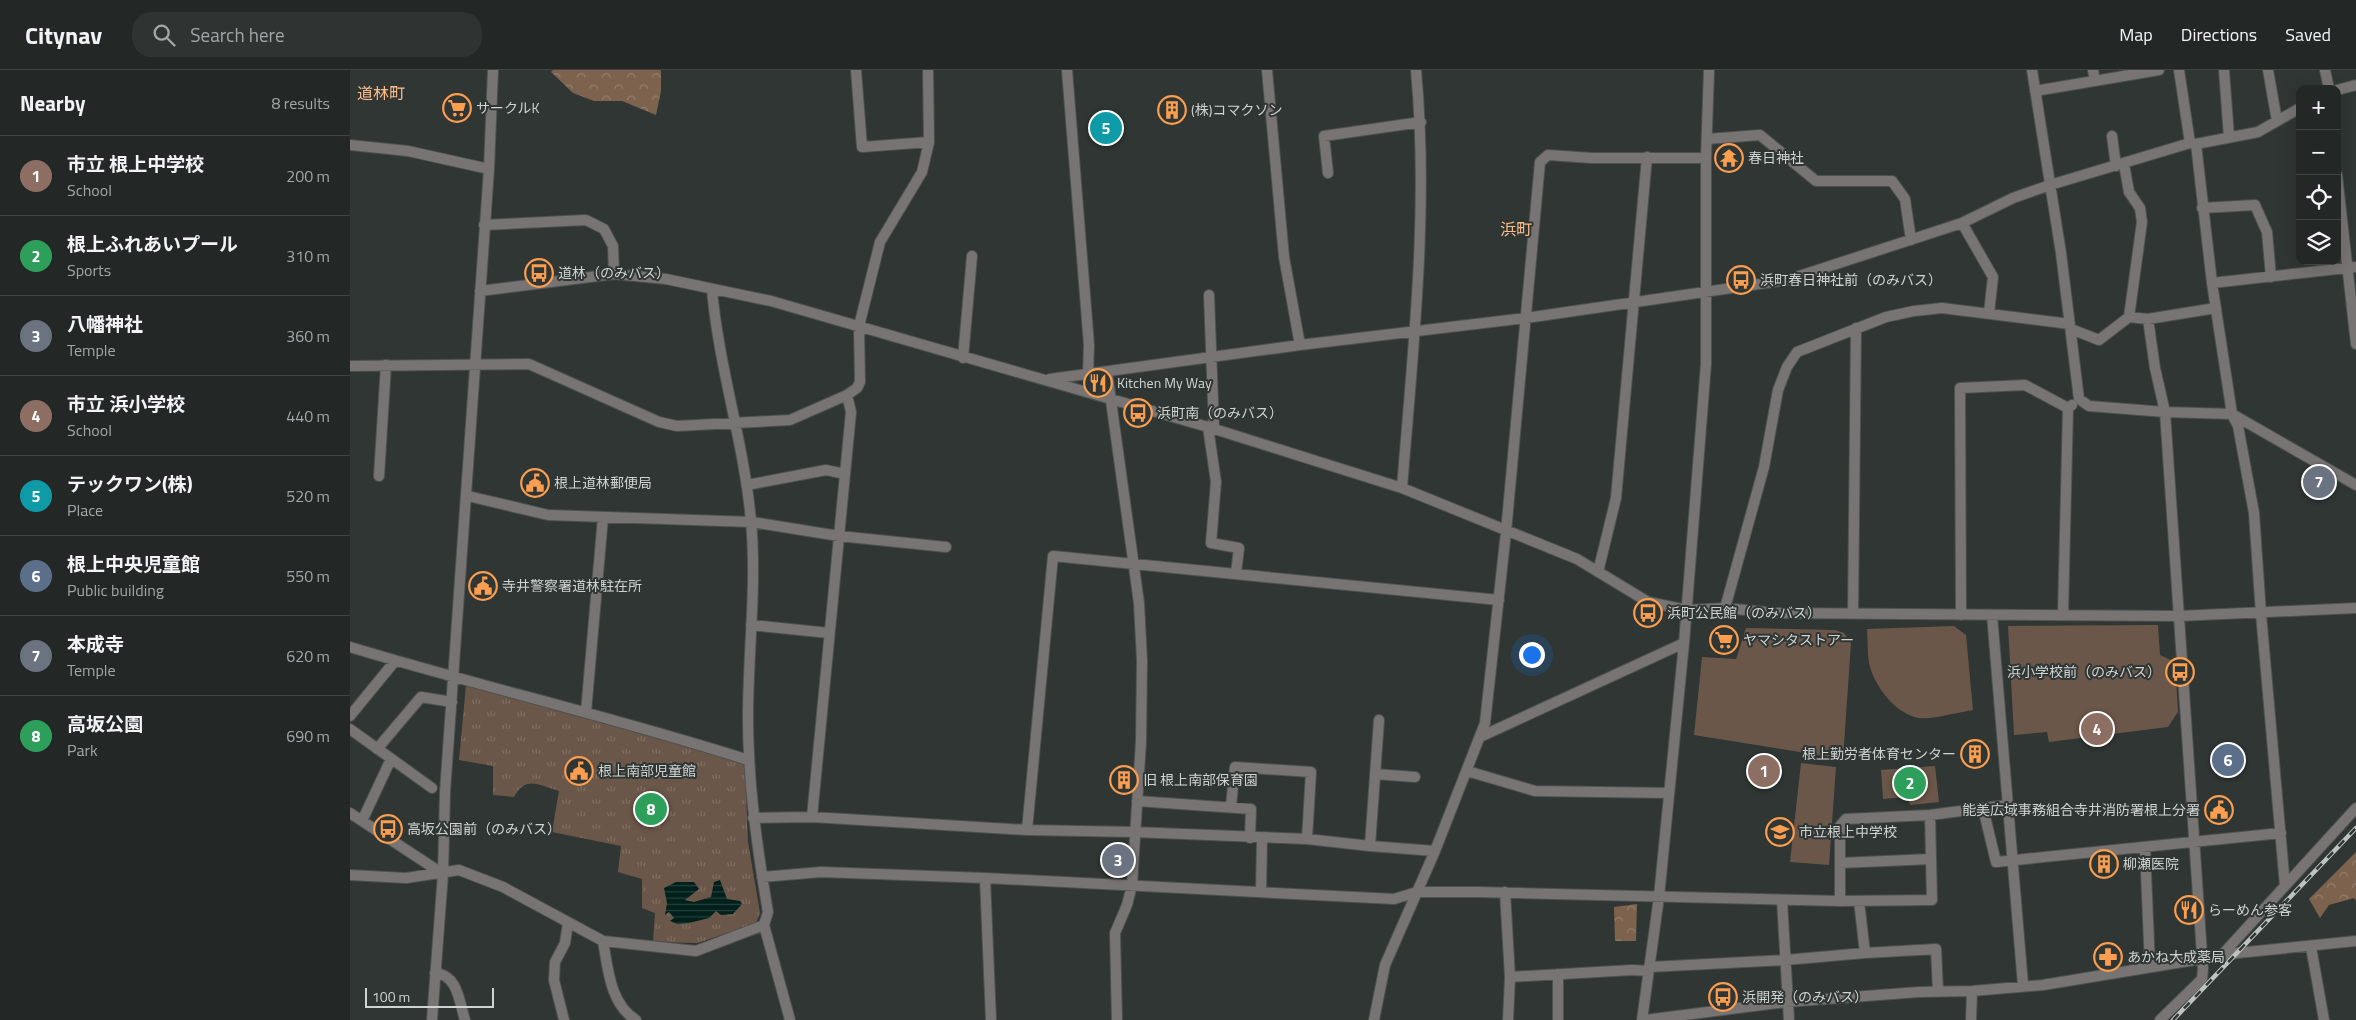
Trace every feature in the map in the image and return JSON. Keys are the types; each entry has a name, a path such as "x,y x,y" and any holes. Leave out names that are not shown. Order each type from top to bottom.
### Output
{"street":[{"path":"432,1020 443,874 445,792 468,496 489,169 493,70"},
{"path":"856,70 862,147 929,142"},
{"path":"350,366 476,363 529,364 659,422 677,426 790,420 847,394 858,388 860,382 859,326 880,242 922,172 929,142 928,70"},
{"path":"1067,70 1089,345 1088,374"},
{"path":"1267,70 1284,257 1300,345"},
{"path":"1402,488 1422,214 1421,122 1416,70"},
{"path":"1642,1020 1659,897 1684,643 1706,364 1706,158 1709,70"},
{"path":"2032,70 2071,327 2079,398 2089,406 2165,412 2232,414 2356,485"},
{"path":"2094,70 2096,81"},
{"path":"2035,91 2159,70"},
{"path":"2179,70 2193,144 2232,414 2238,426 2254,513 2285,886"},
{"path":"2224,70 2228,136"},
{"path":"2268,70 2277,121"},
{"path":"2325,70 2328,85"},
{"path":"2341,89 2356,85"},
{"path":"1046,379 1300,345 1526,318 1786,280 1962,223 2013,198 2050,185 2193,144 2228,136 2258,132 2296,110"},
{"path":"1328,173 1324,136 1421,122"},
{"path":"1707,139 1760,134 1816,181 1892,181 1905,198 1911,240"},
{"path":"2112,136 2129,192 2140,208 2142,222 2129,317"},
{"path":"350,145 408,151 489,169"},
{"path":"1374,1020 1385,966 1435,851 1485,723 1506,532 1540,162 1548,155 1592,158 1706,158"},
{"path":"1598,572 1616,498 1647,157"},
{"path":"2341,200 2352,268 2356,344"},
{"path":"2202,208 2255,205 2266,232 2271,277"},
{"path":"484,225 586,220 604,229 612,246 614,274"},
{"path":"1962,223 1993,278 1989,313"},
{"path":"962,358 972,256"},
{"path":"2212,283 2352,268"},
{"path":"480,291 614,274 666,279 712,290 771,300 962,358 1046,379 1211,428 1402,488 1506,532 1577,558 1648,602 1687,610 1725,608 1775,613 2179,616 2261,614 2356,608"},
{"path":"712,290 715,318 736,424 752,522 748,760 753,818 768,912 764,925 790,1020"},
{"path":"1209,295 1211,428 1216,482 1211,543 1239,548 1236,573"},
{"path":"1725,608 1764,467 1778,390 1786,367 1797,352 1886,317 1942,308 1989,313 2071,327 2099,340 2129,317 2148,319 2216,308"},
{"path":"2148,319 2155,368 2165,412 2202,958 2202,979 2160,1020"},
{"path":"1853,614 1856,328"},
{"path":"379,476 386,365"},
{"path":"1106,372 1139,603 1143,694 1132,885 1127,905 1115,933 1117,1020"},
{"path":"1962,614 1960,388 2025,385 2068,408"},
{"path":"812,817 851,412 847,394"},
{"path":"2063,615 2068,408 2079,398"},
{"path":"747,485 826,470 845,474"},
{"path":"468,496 548,515 752,522 839,536 946,547"},
{"path":"586,712 603,517"},
{"path":"1027,830 1053,556 1133,562 1499,600"},
{"path":"1992,615 2023,985"},
{"path":"751,625 829,632"},
{"path":"1480,737 1684,643"},
{"path":"351,649 634,724 748,760"},
{"path":"350,716 395,661"},
{"path":"377,749 421,697 452,702"},
{"path":"1370,846 1379,720"},
{"path":"350,729 432,788"},
{"path":"362,821 391,759"},
{"path":"1231,806 1235,767 1311,772 1307,839"},
{"path":"1467,771 1535,791 1669,793"},
{"path":"1375,774 1415,777"},
{"path":"1137,801 1250,808 1250,838"},
{"path":"1840,901 1840,826 1846,819 1930,815 2007,806"},
{"path":"1983,808 1996,862 2281,833"},
{"path":"2222,956 2356,808"},
{"path":"350,813 443,874"},
{"path":"762,877 821,872 985,878 1394,899 1417,892 1505,892 1782,900 1932,900 1930,815"},
{"path":"753,818 812,817 1027,830 1307,839 1435,851"},
{"path":"1260,892 1262,838"},
{"path":"2145,848 2150,967"},
{"path":"1840,863 1931,859"},
{"path":"350,875 406,878 443,874 459,870 503,887 603,941 696,951 764,925"},
{"path":"985,878 991,1020"},
{"path":"1505,892 1510,977 1508,1020"},
{"path":"1782,900 1786,1002 1789,1020"},
{"path":"1859,901 1864,953"},
{"path":"564,1020 554,980 555,962 565,943 568,923"},
{"path":"603,941 610,980 618,1002 628,1015 636,1020"},
{"path":"1645,1020 1786,1002 2042,985 2202,958 2356,941"},
{"path":"2311,947 2322,1020"},
{"path":"1510,977 1936,949 1938,991"},
{"path":"435,973 444,974 454,982 464,1020"},
{"path":"1558,974 1558,1020"},
{"path":"1971,1020 1972,991"}],"green space":[{"path":"553,70 661,70 661,91 656,115 622,101 594,101 573,93 551,72"},
{"path":"2158,625 2160,655 2175,662 2178,712 2168,727 2049,742 2047,732 2014,735 2008,626"},
{"path":"1954,626 1966,635 1973,710 1937,717 1919,718 1911,716 1895,706 1877,683 1868,658 1867,629"},
{"path":"1746,628 1835,630 1844,633 1851,643 1843,759 1694,735 1702,657 1736,659"},
{"path":"466,685 738,759 745,767 748,842 760,913 756,923 698,943 653,942 655,913 642,908 642,879 618,872 621,846 552,832 559,791 539,784 528,784 523,786 514,797 493,795 493,766 459,760"},
{"path":"1801,763 1836,767 1829,865 1790,862"},
{"path":"1935,766 1939,802 1910,805 1908,797 1883,799 1881,770"},
{"path":"2356,852 2356,901 2354,898 2329,905 2320,918 2309,899"},
{"path":"1637,904 1636,941 1615,941 1614,907"}],"shaded area":[{"path":"720,880 727,899 740,901 742,904 733,914 721,915 716,911 709,918 677,924 670,921 674,918 669,912 665,915 667,903 664,888 676,882 694,882 699,889 685,900 694,902 711,897 714,882"}],"railway":[{"path":"2173,1020 2356,828"}],"place":[{"name":"サークルK","path":"457,108"},
{"name":"(株)コマクソン","path":"1172,110"},
{"name":"テックワン(株)","path":"1106,128"},
{"name":"春日神社","path":"1729,158"},
{"name":"道林（のみバス）","path":"539,273"},
{"name":"浜町春日神社前（のみバス）","path":"1741,280"},
{"name":"Kitchen My Way","path":"1098,383"},
{"name":"浜町南（のみバス）","path":"1138,413"},
{"name":"本成寺","path":"2319,482"},
{"name":"根上道林郵便局","path":"535,483"},
{"name":"寺井警察署道林駐在所","path":"483,586"},
{"name":"浜町公民館（のみバス）","path":"1648,613"},
{"name":"ヤマシタストアー","path":"1724,640"},
{"name":"浜小学校前（のみバス）","path":"2180,672"},
{"name":"市立 浜小学校","path":"2097,729"},
{"name":"根上勤労者体育センター","path":"1975,754"},
{"name":"根上中央児童館","path":"2228,760"},
{"name":"根上南部児童館","path":"579,771"},
{"name":"市立 根上中学校","path":"1764,771"},
{"name":"旧 根上南部保育園","path":"1124,780"},
{"name":"根上ふれあいプール","path":"1910,783"},
{"name":"高坂公園","path":"651,809"},
{"name":"能美広域事務組合寺井消防署根上分署","path":"2219,810"},
{"name":"高坂公園前（のみバス）","path":"388,829"},
{"name":"市立根上中学校","path":"1780,832"},
{"name":"八幡神社","path":"1118,860"},
{"name":"柳瀬医院","path":"2104,864"},
{"name":"らーめん参客","path":"2189,910"},
{"name":"あかね大成薬局","path":"2108,957"},
{"name":"浜開発（のみバス）","path":"1723,997"}],"district":[{"name":"道林町","path":"381,93"},
{"name":"浜町","path":"1516,229"}]}
